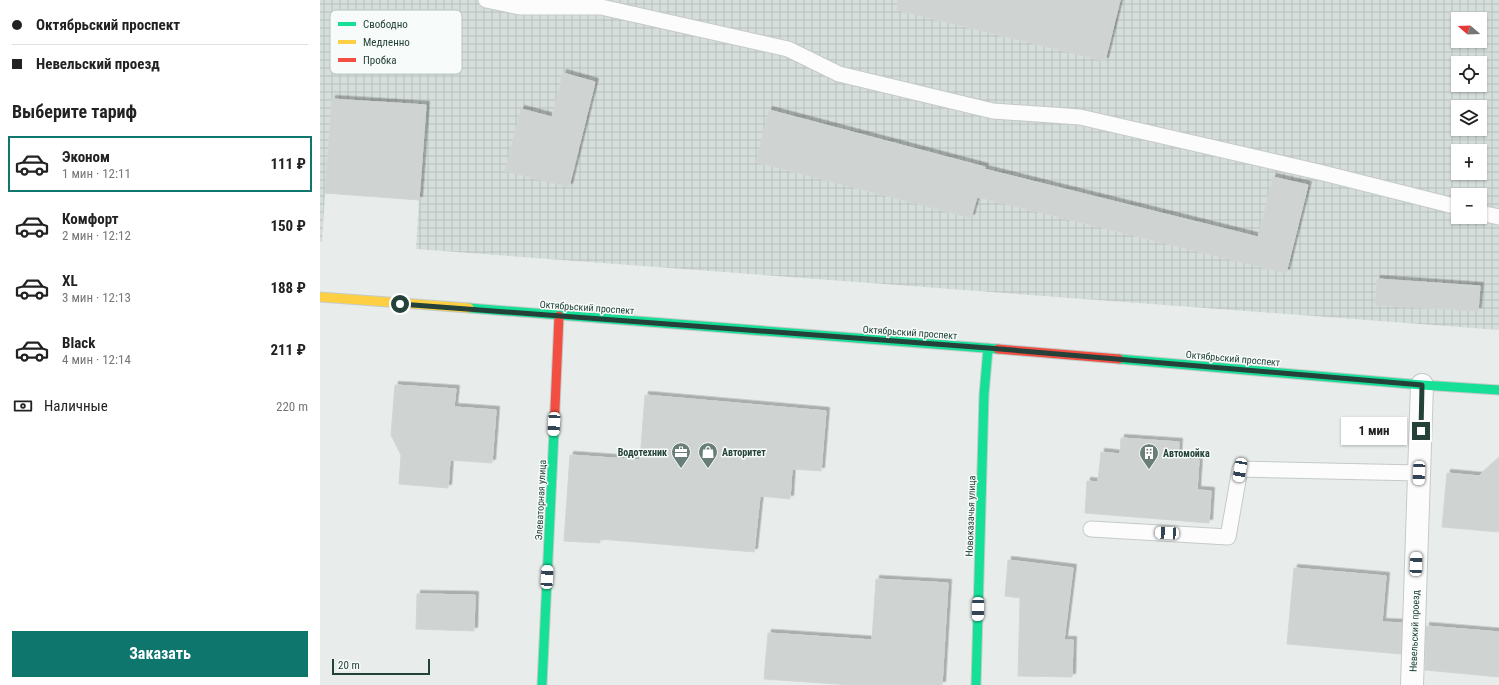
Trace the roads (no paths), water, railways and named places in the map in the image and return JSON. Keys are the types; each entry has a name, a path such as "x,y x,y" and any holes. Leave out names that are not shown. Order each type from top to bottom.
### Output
{"main road":[{"name":"Октябрьский проспект","path":"320,298 988,348 1422,385 1499,390"},
{"name":"Элеваторная улица","path":"542,685 559,316"},
{"name":"Новоказачья улица","path":"976,685 984,395 988,348"}],"street":[{"name":"Невельский проезд","path":"1412,685 1422,385"}],"lane":[{"path":"486,0 520,7 554,4 601,7 788,49 839,74 993,111 1080,117 1323,173 1451,205"},
{"path":"1487,214 1499,217"},
{"path":"1091,529 1228,537 1240,470 1419,473"}],"place":[{"name":"Водотехник","path":"681,469"},
{"name":"Авторитет","path":"708,469"},
{"name":"Автомойка","path":"1149,470"}]}
